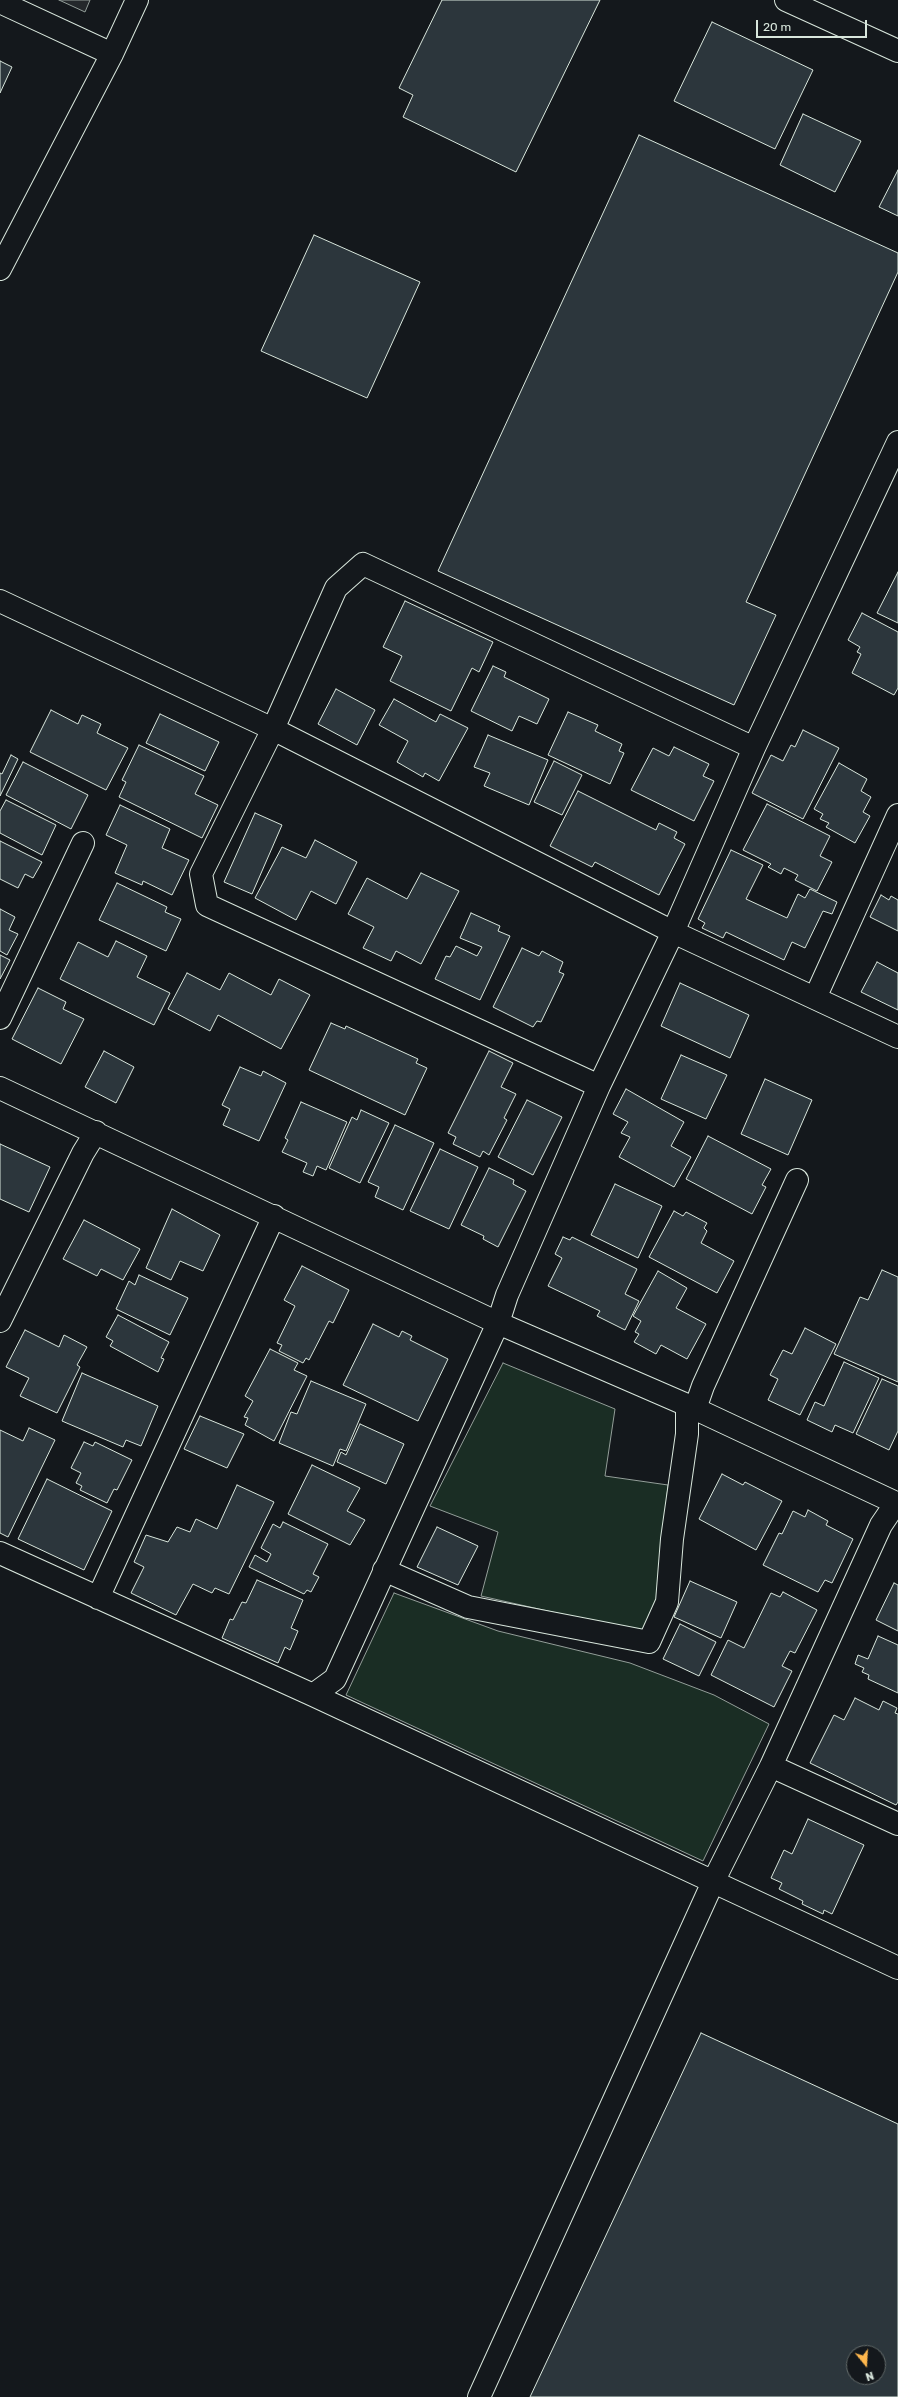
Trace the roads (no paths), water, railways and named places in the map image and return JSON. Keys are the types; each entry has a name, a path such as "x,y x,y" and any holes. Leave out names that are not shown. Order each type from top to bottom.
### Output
{"street":[{"path":"0,269 112,54 137,0"},
{"path":"786,0 898,51"},
{"path":"0,2 112,54"},
{"path":"313,1695 335,1679 498,1323 508,1295 599,1086 673,932 754,748 893,468 898,442"},
{"path":"599,1086 207,905 201,874 273,729 336,588 363,564 754,748"},
{"path":"0,601 273,729 673,932 898,1037"},
{"path":"815,998 898,815"},
{"path":"0,1018 83,843"},
{"path":"0,1088 498,1323 691,1407 897,1504 881,1525 771,1766 713,1882 480,2397"},
{"path":"0,1321 83,1153 96,1132"},
{"path":"384,1570 468,1607 648,1642 666,1602 672,1539 691,1407 703,1386 797,1180"},
{"path":"98,1598 274,1216"},
{"path":"0,1553 313,1695 898,1968"},
{"path":"771,1766 898,1824"}]}
